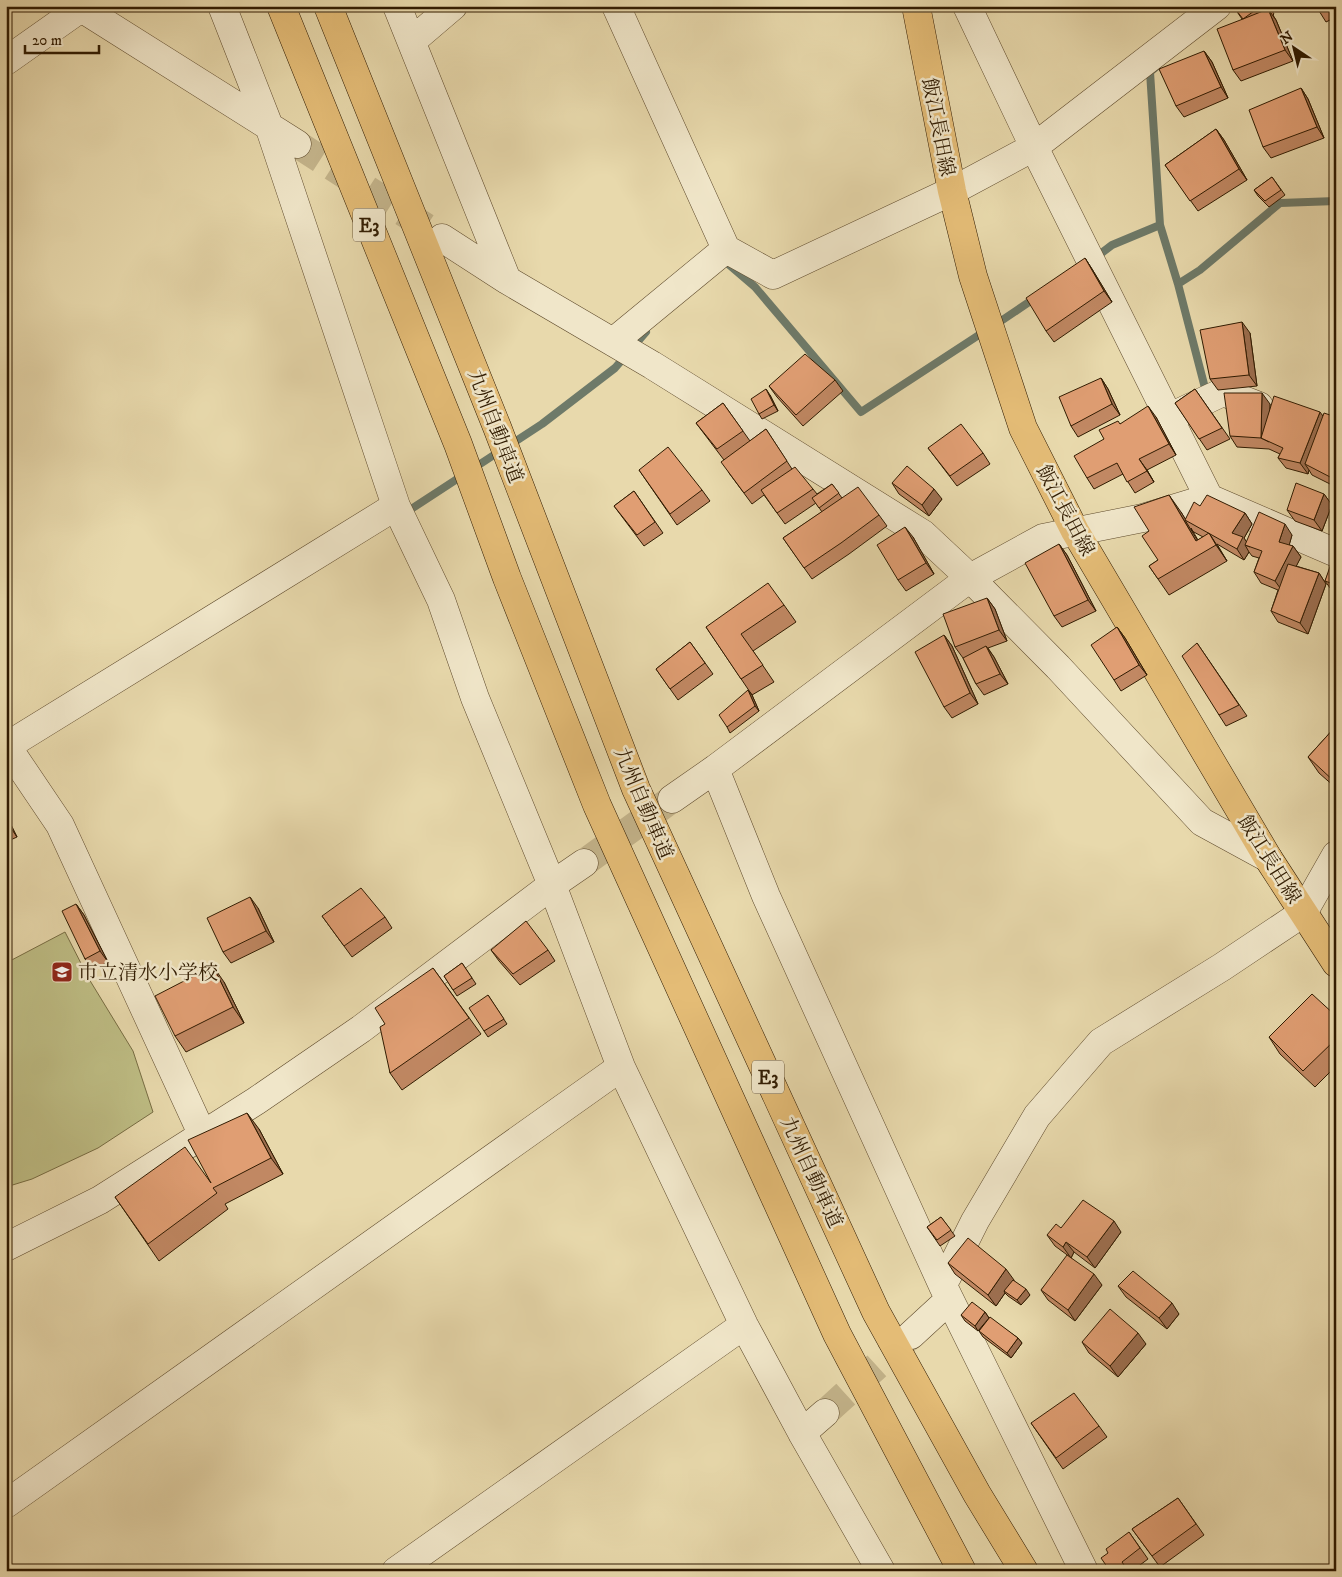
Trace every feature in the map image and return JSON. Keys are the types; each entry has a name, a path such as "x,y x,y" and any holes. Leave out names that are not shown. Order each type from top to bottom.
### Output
{"main road":[{"name":"E3","path":"281,6 458,444 507,578 597,805 833,1325 962,1571"},
{"name":"九州自動車道","path":"328,6 497,427 636,789 876,1312 977,1494 1024,1571"},
{"name":"飯江長田線","path":"916,6 952,191 972,276 1023,428 1075,531 1268,858 1336,963"},
{"path":"977,1494 1033,1571"}],"street":[{"path":"222,6 269,126 396,506 441,600 476,698 552,885 621,1067 744,1325 802,1433 882,1571"},
{"path":"397,6 507,280"},
{"path":"412,41 453,6"},
{"path":"616,6 726,249 773,275 952,191 1034,147 1217,6"},
{"path":"967,6 1034,147 1209,498 1336,553"},
{"path":"6,61 80,7 297,144"},
{"path":"442,238 507,280 613,342 923,534 970,578 1058,667 1202,822 1268,858"},
{"path":"613,342 726,249"},
{"path":"1169,418 1223,392 1284,415"},
{"path":"672,799 970,578 1043,538 1143,518 1209,498"},
{"path":"203,1136 60,825 7,746 396,506"},
{"path":"714,768 766,896 946,1293 1084,1571"},
{"path":"911,1335 946,1293 975,1221 1037,1116 1101,1042 1222,967 1303,913 1336,855"},
{"path":"6,1247 100,1200 203,1136 361,1029 584,863"},
{"path":"6,1504 621,1067"},
{"path":"396,1571 744,1325"},
{"path":"802,1433 825,1413"}],"shaded area":[{"path":"65,932 89,979 133,1051 153,1112 98,1148 32,1179 6,1187 6,963"}],"building":[{"path":"1233,6 1261,6 1243,19"},
{"path":"1316,6 1327,6 1318,11"},
{"path":"1268,9 1285,50 1233,70 1217,29"},
{"path":"1204,51 1221,87 1176,106 1159,69"},
{"path":"1301,88 1317,127 1263,147 1249,110"},
{"path":"1216,129 1239,169 1190,201 1165,165"},
{"path":"1272,177 1281,190 1265,201 1254,190"},
{"path":"1085,258 1104,291 1046,331 1026,298"},
{"path":"1242,322 1249,375 1210,379 1200,330"},
{"path":"805,354 835,380 796,415 769,386"},
{"path":"1101,378 1112,404 1071,426 1059,397"},
{"path":"766,389 774,405 759,414 751,399"},
{"path":"1195,389 1222,428 1199,439 1175,403"},
{"path":"1224,393 1262,393 1261,438 1230,436"},
{"path":"1274,396 1320,412 1300,463 1278,458 1283,448 1261,438"},
{"path":"723,403 743,431 717,449 696,423"},
{"path":"1148,406 1169,444 1139,459 1147,471 1127,482 1117,463 1087,478 1074,456 1104,439 1099,430 1118,421 1120,424"},
{"path":"1324,413 1336,417 1336,474 1334,479 1305,464"},
{"path":"961,424 983,453 950,476 928,448"},
{"path":"766,429 787,461 744,493 721,462"},
{"path":"668,447 702,490 670,514 639,470"},
{"path":"907,466 934,489 922,505 892,483"},
{"path":"795,467 813,489 777,513 761,490"},
{"path":"1296,483 1324,494 1314,520 1287,510"},
{"path":"832,484 839,493 819,508 812,498"},
{"path":"858,487 879,515 804,568 783,538"},
{"path":"634,491 655,522 637,535 614,506"},
{"path":"1336,492 1336,512 1330,510"},
{"path":"1169,495 1196,541 1209,533 1216,545 1158,579 1149,566 1158,560 1142,536 1149,531 1134,507"},
{"path":"1207,495 1245,513 1232,533 1243,537 1237,549 1185,520 1194,502 1200,506"},
{"path":"1259,512 1285,524 1279,542 1293,546 1275,581 1254,572 1262,551 1245,545"},
{"path":"905,527 926,563 898,580 877,545"},
{"path":"1059,544 1088,600 1054,616 1025,563"},
{"path":"1334,555 1336,555 1336,585 1325,581"},
{"path":"1288,564 1319,573 1300,623 1271,611"},
{"path":"768,583 784,605 741,634 763,665 741,679 706,627"},
{"path":"987,598 999,630 955,647 943,614"},
{"path":"1117,627 1139,665 1114,680 1091,645"},
{"path":"944,635 970,693 944,707 915,652"},
{"path":"690,642 705,663 670,689 656,669"},
{"path":"1197,643 1239,705 1219,715 1182,656"},
{"path":"986,646 1000,674 976,684 963,658"},
{"path":"748,690 755,706 727,727 719,715"},
{"path":"1336,726 1336,783 1308,757"},
{"path":"361,888 385,917 344,946 322,916"},
{"path":"250,897 266,931 223,952 207,918"},
{"path":"76,904 100,951 85,959 62,911"},
{"path":"526,921 548,950 513,974 491,950"},
{"path":"462,963 472,978 453,990 444,976"},
{"path":"213,966 233,1007 175,1036 155,996"},
{"path":"433,968 469,1018 390,1073 380,1027 385,1024 375,1008"},
{"path":"1312,994 1336,1016 1336,1039 1303,1071 1269,1037"},
{"path":"488,995 504,1019 484,1031 469,1008"},
{"path":"247,1113 271,1158 213,1188 217,1193 148,1244 115,1197 185,1147 211,1183 188,1140"},
{"path":"1083,1200 1114,1221 1087,1257 1066,1242 1063,1247 1047,1235 1056,1224 1061,1228"},
{"path":"941,1217 951,1230 937,1240 927,1227"},
{"path":"968,1238 1006,1269 988,1295 948,1263"},
{"path":"1067,1255 1094,1274 1068,1310 1041,1290"},
{"path":"1133,1271 1172,1303 1159,1318 1118,1286"},
{"path":"1013,1280 1026,1289 1017,1300 1004,1291"},
{"path":"972,1302 985,1312 975,1326 961,1315"},
{"path":"1110,1309 1138,1333 1110,1366 1082,1342"},
{"path":"990,1317 1018,1338 1007,1353 979,1331"},
{"path":"1074,1393 1099,1426 1056,1458 1031,1423"},
{"path":"1178,1498 1196,1524 1152,1556 1132,1529"},
{"path":"1129,1532 1140,1548 1122,1562 1128,1571 1110,1571 1101,1558 1108,1553 1106,1549"}],"waterway":[{"path":"1095,258 1112,245 1160,225 1150,72 1155,68"},
{"path":"1160,225 1178,284 1200,270 1280,203 1336,201"},
{"path":"727,263 755,287 861,412 985,331"},
{"path":"1178,284 1205,388"},
{"path":"995,325 1035,298"},
{"path":"510,445 542,424 615,368 646,332"},
{"path":"405,513 500,451"}],"tunnel":[{"path":"297,144 426,227"},
{"path":"584,863 672,799"},
{"path":"825,1413 911,1335"}],"place":[{"name":"市立清水小学校","path":"62,972"}]}
